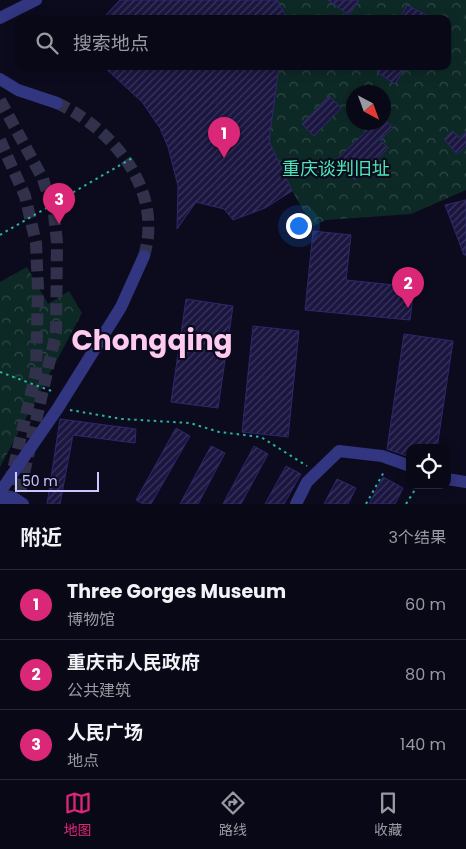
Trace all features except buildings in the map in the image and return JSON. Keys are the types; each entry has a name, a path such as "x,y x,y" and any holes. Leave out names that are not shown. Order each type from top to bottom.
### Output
{"street":[{"path":"0,18 36,0"},
{"path":"0,79 12,87 56,103"},
{"path":"0,492 58,408 122,307 144,256"},
{"path":"296,504 307,482 339,451 382,456 406,465"},
{"path":"451,480 466,482"},
{"path":"0,500 14,498 23,504"}],"path":[{"path":"0,235 134,157"},
{"path":"0,372 65,396"},
{"path":"58,408 122,419 190,423 219,432 261,437 318,472"},
{"path":"366,504 391,459"},
{"path":"406,504 415,489"}],"green space":[{"name":"重庆谈判旧址","path":"277,0 466,0 466,190 411,214 326,220 313,226 292,191 269,141 278,70 451,70 451,15 286,15"},
{"path":"27,267 48,304 69,291 82,313 0,467 0,282"}],"tunnel":[{"path":"0,100 43,179 54,214 57,242 56,333 17,504"},
{"path":"57,103 78,114 97,129 114,145 129,164 140,185 147,208 148,232 144,256"},
{"path":"0,140 25,196 36,243 38,289 36,372 5,504"}],"place":[{"name":"Three Gorges Museum","path":"224,158"},
{"name":"人民广场","path":"59,224"},
{"name":"重庆市人民政府","path":"408,308"}],"district":[{"name":"Chongqing","path":"152,340"}]}
